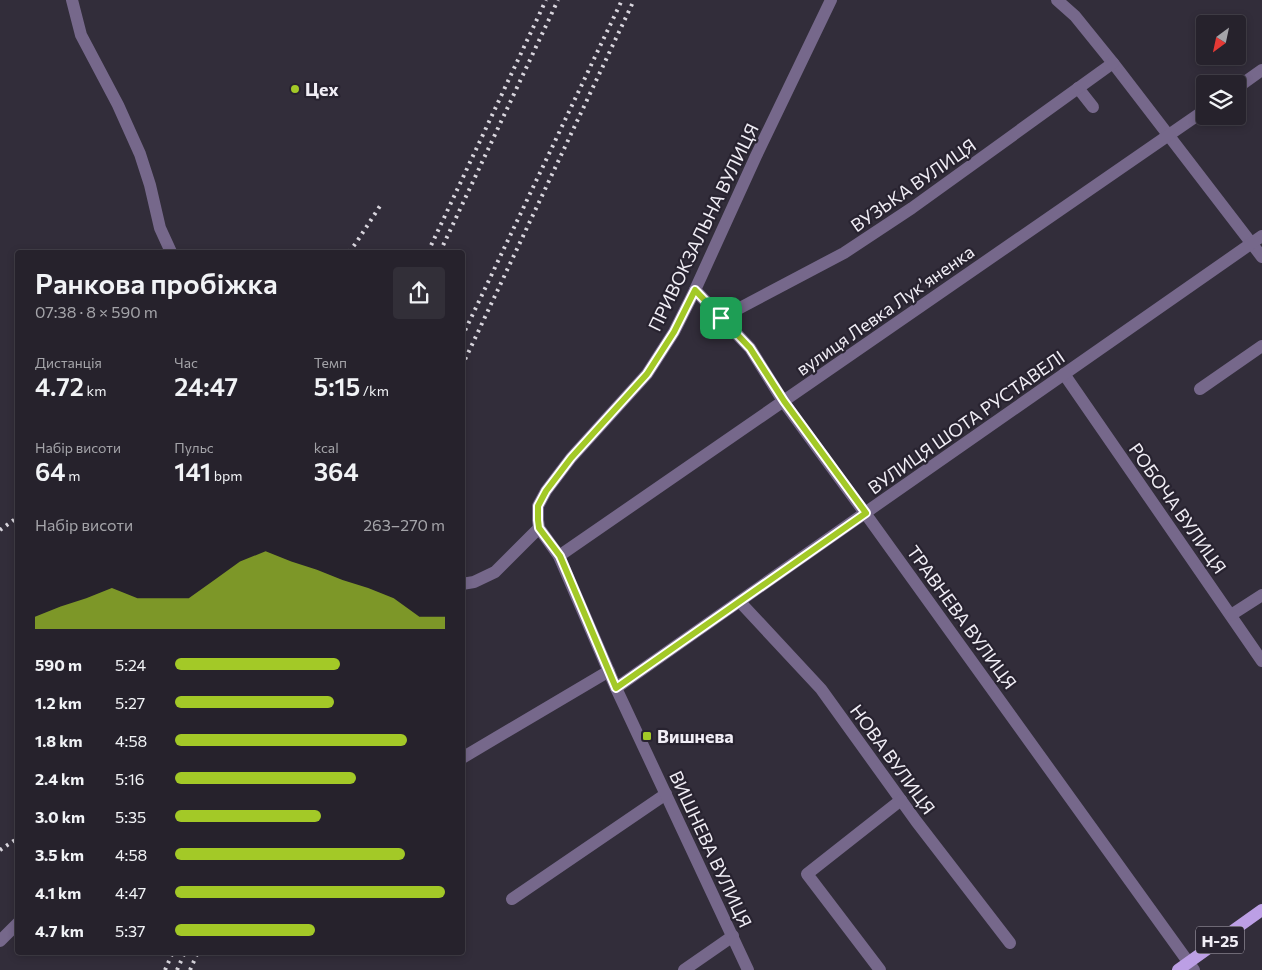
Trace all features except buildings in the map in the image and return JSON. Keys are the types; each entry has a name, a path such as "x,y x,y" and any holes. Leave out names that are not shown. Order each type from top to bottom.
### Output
{"main road":[{"name":"Н-25","path":"1187,968 1262,910"}],"street":[{"path":"72,0 81,35 118,105 140,154 150,185 160,228 170,250"},
{"name":"ПРИВОКЗАЛЬНА ВУЛИЦЯ","path":"539,528 538,506 546,491 571,458 647,374 674,332 831,0"},
{"path":"1057,0 1075,16 1169,135 1257,240 1262,257"},
{"name":"ВУЗЬКА ВУЛИЦЯ","path":"721,318 844,253 920,203 1113,63"},
{"path":"1246,81 1262,70"},
{"path":"1078,88 1092,106"},
{"name":"вулиця Левка Лукʼяненка","path":"560,556 1196,116"},
{"name":"ВУЛИЦЯ ШОТА РУСТАВЕЛІ","path":"616,688 1257,240"},
{"name":"ТРАВНЕВА ВУЛИЦЯ","path":"695,290 750,348 784,401 866,513 1187,968"},
{"path":"1200,388 1262,346"},
{"name":"РОБОЧА ВУЛИЦЯ","path":"1064,374 1262,661"},
{"path":"465,584 474,582 495,572 539,528"},
{"name":"ВИШНЕВА ВУЛИЦЯ","path":"539,528 560,556 616,688 748,970"},
{"path":"1231,615 1262,595"},
{"name":"НОВА ВУЛИЦЯ","path":"740,602 821,689 901,800 1010,943"},
{"path":"465,756 609,671"},
{"path":"512,899 666,794"},
{"path":"880,970 807,874 901,800"},
{"path":"0,941 15,926"},
{"path":"684,970 733,936"}],"railway":[{"path":"429,250 546,0"},
{"path":"441,250 558,0"},
{"path":"465,331 622,0"},
{"path":"465,360 634,0"},
{"path":"351,250 380,206"},
{"path":"0,530 15,519"},
{"path":"0,850 15,840"},
{"path":"165,970 172,955"},
{"path":"177,970 184,955"},
{"path":"190,970 197,955"}],"place":[{"name":"Цех","path":"295,89"},
{"name":"Вишнева","path":"647,736"}],"route":[{"path":"695,290 721,318 750,348 784,401 866,513 616,688 560,556 539,528 538,506 546,491 571,458 647,374 674,332 695,290"}]}
